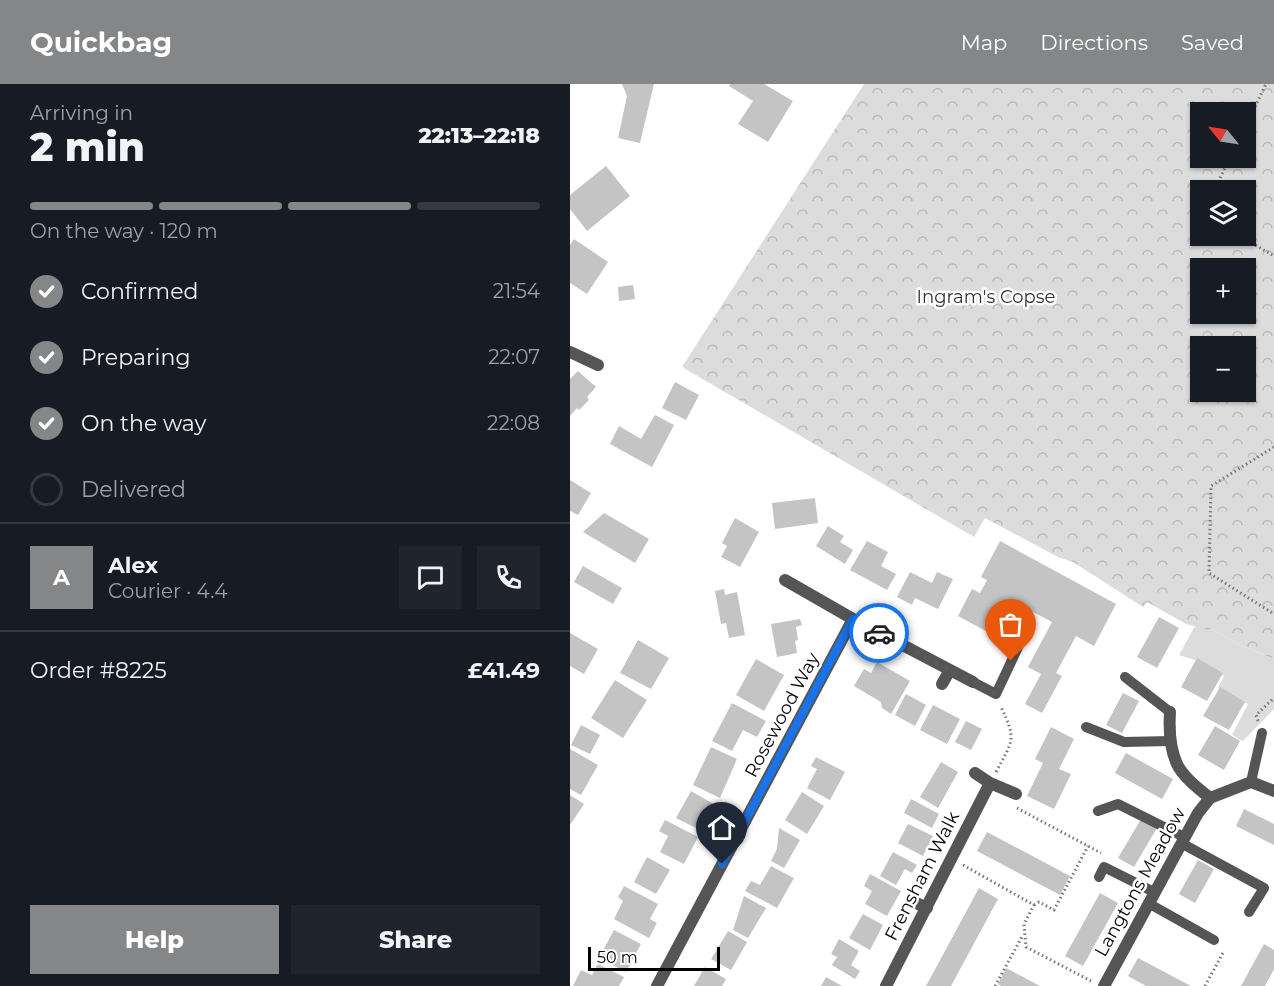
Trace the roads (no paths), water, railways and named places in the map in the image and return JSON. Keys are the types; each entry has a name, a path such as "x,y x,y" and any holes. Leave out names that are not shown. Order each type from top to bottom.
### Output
{"street":[{"path":"570,352 598,365"},
{"path":"785,580 853,619 973,682"},
{"name":"Rosewood Way","path":"657,986 853,619"},
{"path":"942,684 950,670"},
{"name":"Langtons Meadow","path":"1170,712 1171,741 1177,765 1210,798"},
{"path":"975,773 1016,795"},
{"path":"1251,782 1274,791"},
{"name":"Langtons Meadow","path":"1102,986 1198,813 1210,798 1251,782"},
{"name":"Frensham Walk","path":"886,986 990,783"},
{"path":"914,902 927,908"}],"lane":[{"path":"973,682 996,694 1019,645"},
{"path":"1125,677 1170,712"},
{"path":"1086,727 1124,742 1171,741"},
{"path":"1251,782 1262,733"},
{"path":"1098,811 1118,804 1264,888 1249,912"},
{"path":"1099,877 1104,867 1214,940"}],"park label":[{"name":"Ingram's Copse","path":"986,297"}]}
